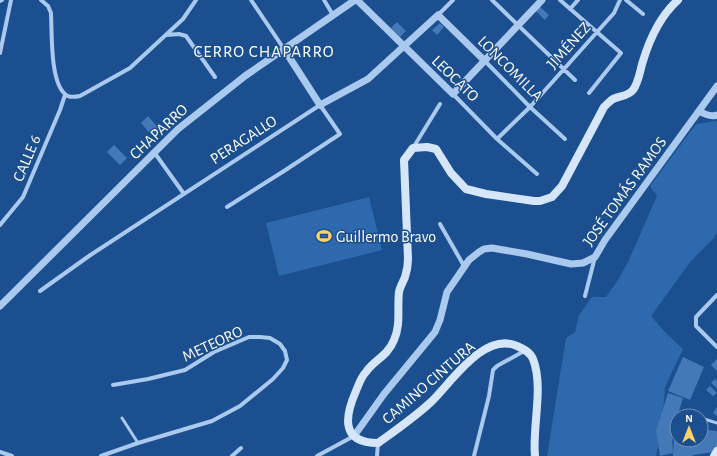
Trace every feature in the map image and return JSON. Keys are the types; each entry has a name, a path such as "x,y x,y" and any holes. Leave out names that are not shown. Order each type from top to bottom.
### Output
{"main road":[{"path":"354,436 350,431 348,423 347,416 349,406 365,372 388,350 393,343 398,330 400,291 406,273 408,259 403,165 406,155 413,148 427,147 436,149 451,173 466,189 486,194 534,201 540,201 552,197 562,186 604,106 613,99 629,93 634,89 656,29 665,13 678,0"},
{"name":"CAMINO CINTURA","path":"354,436 369,443 378,443 431,402 473,357 495,344 514,344 526,349"},
{"path":"526,349 533,358 538,379 535,456"},
{"path":"714,456 717,451"}],"street":[{"path":"0,53 11,0"},
{"path":"41,0 48,6 51,13 54,75 58,85 65,95 72,97 80,96 130,68 183,19 196,0"},
{"path":"227,207 340,134 251,0"},
{"path":"324,0 333,15"},
{"name":"CHAPARRO","path":"0,306 178,129 245,76 356,0"},
{"name":"LEOCATO","path":"356,0 497,139 537,174"},
{"name":"PERAGALLO","path":"40,291 89,256 320,105 368,79 453,0"},
{"path":"492,0 575,80"},
{"path":"453,94 542,0"},
{"path":"560,0 621,54 589,93"},
{"path":"570,9 578,0"},
{"name":"JIMÉNEZ","path":"497,139 530,107 595,32 614,13 620,0"},
{"path":"626,0 643,14"},
{"name":"LONCOMILLA","path":"438,15 530,107 565,139"},
{"path":"166,35 179,34 186,36 215,77"},
{"name":"JOSÉ TOMÁS RAMOS","path":"318,456 354,436 384,394 435,332 440,320 446,292 464,266 473,256 484,249 492,248 514,251 571,264 583,263 595,257 605,240 717,86"},
{"name":"CALLE 6","path":"0,225 23,197 65,95"},
{"path":"413,148 440,104"},
{"path":"699,111 706,115 717,115"},
{"path":"154,152 184,194"},
{"path":"440,224 464,266"},
{"path":"586,296 595,257"},
{"path":"717,296 696,317 695,322 696,326 717,347"},
{"name":"METEORO","path":"101,456 138,443 212,421 240,406 273,379 283,368 286,360 285,351 280,344 270,338 249,337 214,352 185,370 148,379 113,385"},
{"path":"474,456 490,396 493,370 497,366 526,349"},
{"path":"377,456 378,443"},
{"path":"232,456 241,448"},
{"path":"0,452 12,456"}],"lane":[{"path":"122,418 138,443"}],"shaded area":[{"path":"717,121 717,232 714,238 691,261 651,316 683,349 665,387 662,426 656,456 547,456 566,338 575,332 579,315 592,297 606,297 628,262 657,196 650,186 696,124"},
{"name":"Guillermo Bravo","path":"369,197 382,250 279,276 266,223"}],"building":[{"path":"538,5 549,15 545,20 534,9"},
{"path":"397,22 406,31 400,37 391,28"},
{"path":"440,23 444,27 437,35 432,30"},
{"path":"148,116 160,130 152,136 141,123"},
{"path":"114,145 127,158 120,165 107,152"},
{"path":"683,357 704,367 690,400 668,391"},
{"path":"717,359 717,371 711,365"},
{"path":"715,379 717,381 717,388 711,383"},
{"path":"710,386 717,393 713,396 706,390"},
{"path":"668,393 683,398 680,408 669,408 669,448 673,448 673,453 660,456 656,431"},
{"path":"717,407 717,416 713,413"},
{"path":"709,430 717,431 717,447 714,452 693,456 673,456 673,448 709,448"}],"place":[{"name":"Guillermo Bravo","path":"324,236"}],"district":[{"name":"CERRO CHAPARRO","path":"264,51"}]}
